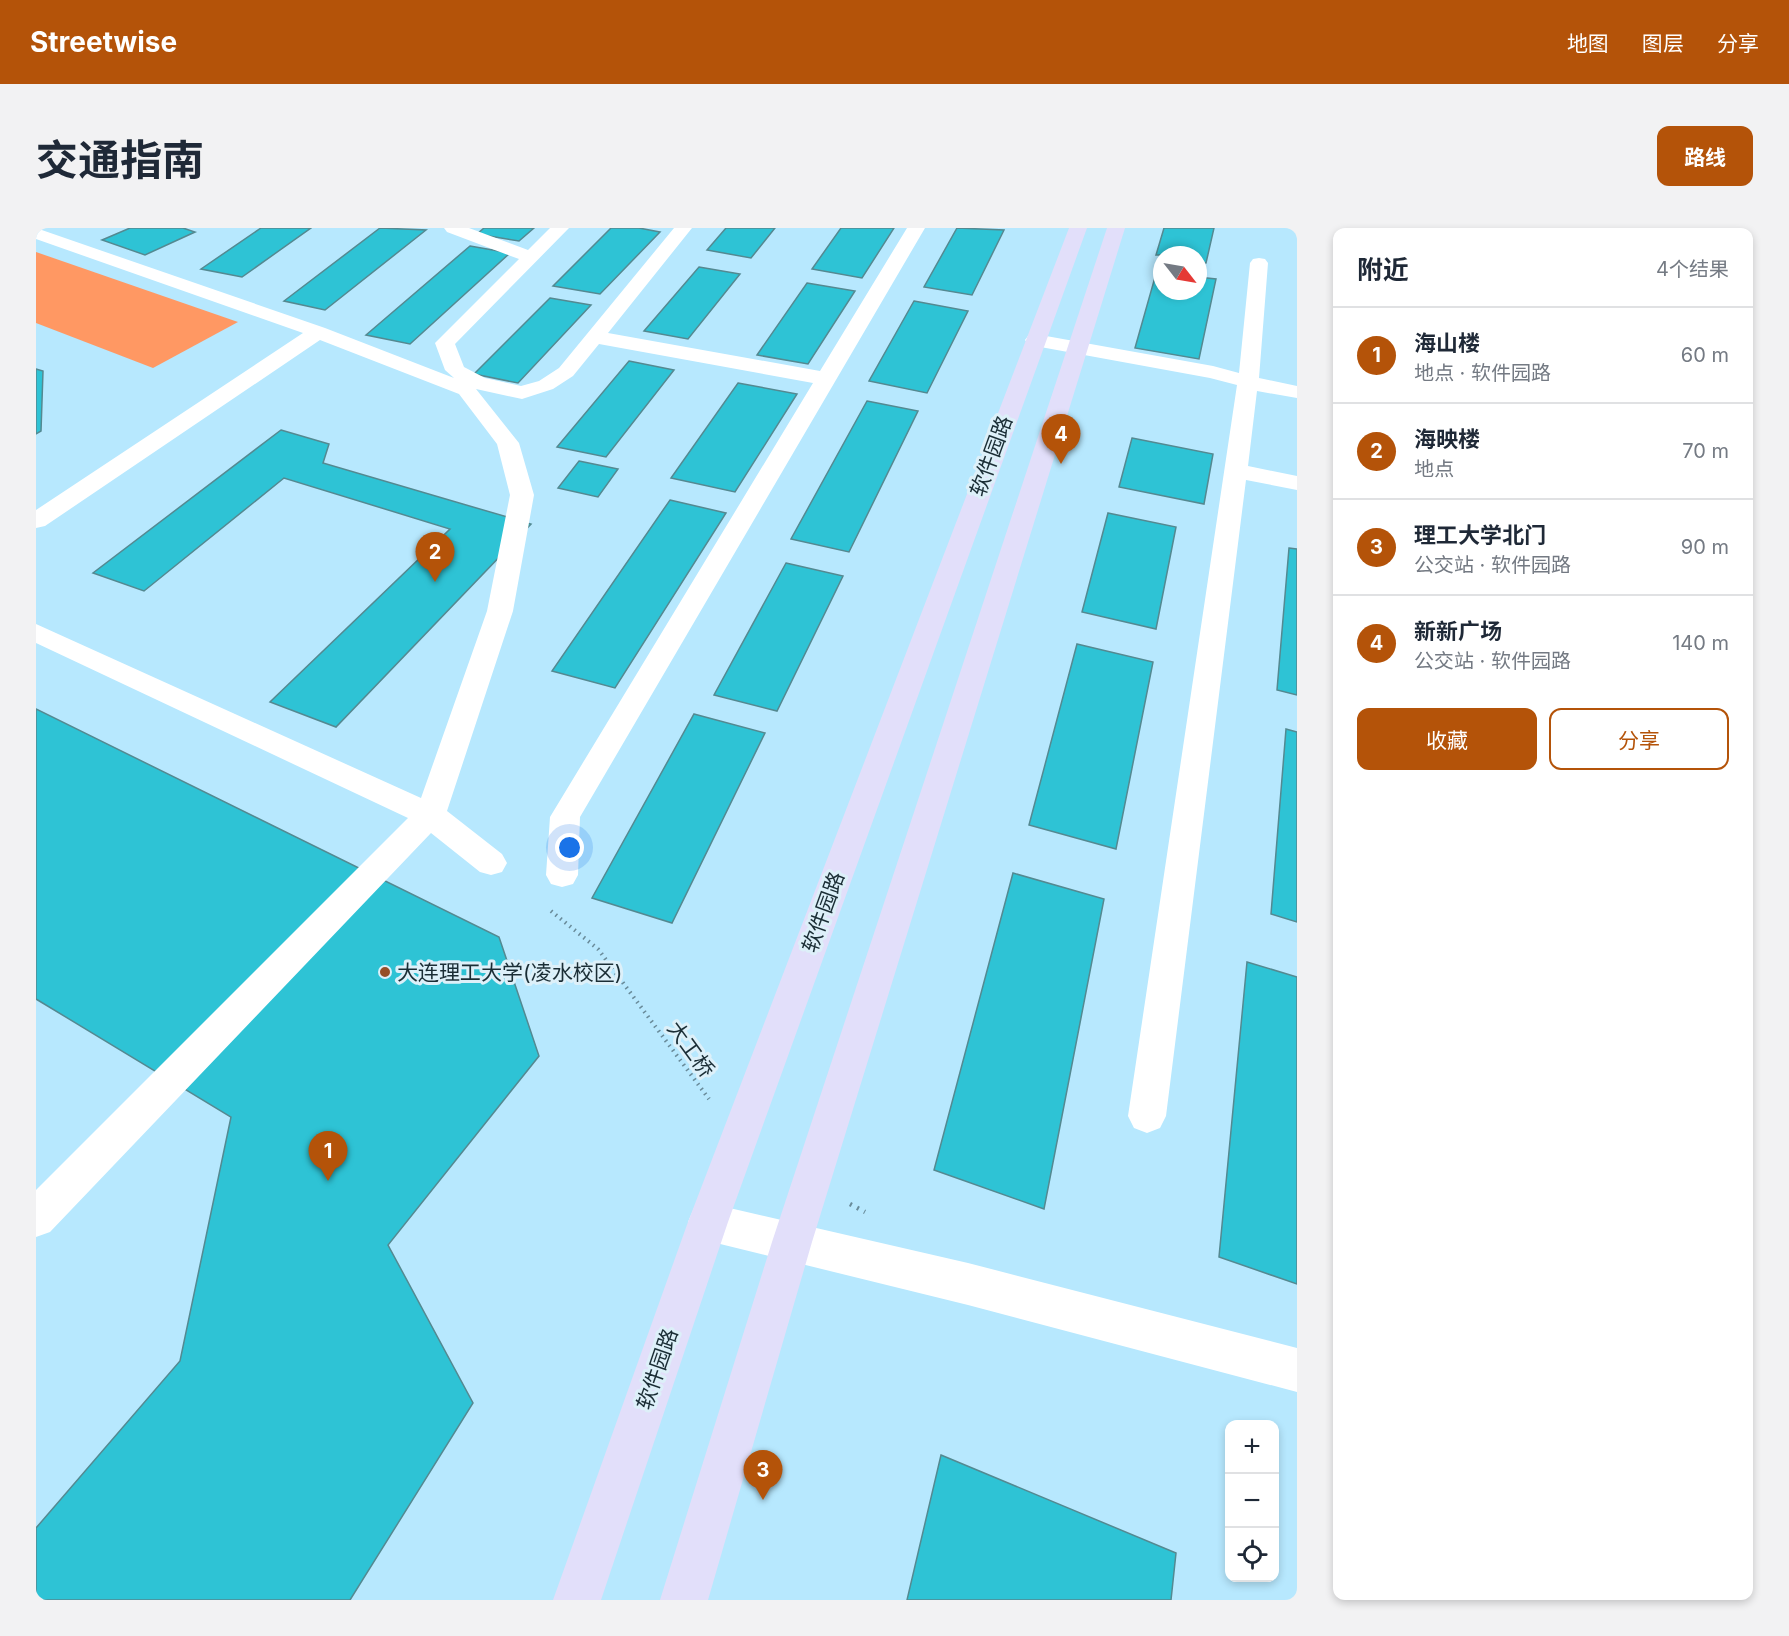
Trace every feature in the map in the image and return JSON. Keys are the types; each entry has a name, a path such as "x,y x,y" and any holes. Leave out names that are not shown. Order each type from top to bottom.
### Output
{"main road":[{"name":"软件园路","path":"577,1600 708,1222 1078,228"},
{"path":"684,1600 792,1242 1116,228"}],"street":[{"path":"453,228 530,257"},
{"path":"560,228 445,343 455,370 478,384 522,393 546,385 566,372 683,228"},
{"path":"562,876 565,817 916,228"},
{"path":"36,233 318,332 466,390 508,443 522,495 500,611 430,815 36,1218"},
{"path":"1147,1116 1248,382 1259,263"},
{"path":"36,521 318,332"},
{"path":"594,338 827,380"},
{"path":"1035,340 1213,372 1297,392"},
{"path":"1236,471 1297,483"},
{"path":"36,633 430,815 491,863"},
{"path":"708,1222 980,1287 1297,1370"}],"path":[{"name":"大工桥","path":"545,906 598,949 710,1100"},
{"path":"845,1202 866,1212"}],"shaded area":[{"path":"36,252 238,322 153,368 36,323"}],"building":[{"path":"130,228 183,228 195,232 145,255 102,240"},
{"path":"261,228 311,228 242,277 201,269"},
{"path":"380,228 426,230 325,310 284,301"},
{"path":"484,228 534,228 519,241 477,234"},
{"path":"611,228 639,228 660,232 600,294 553,286"},
{"path":"726,228 775,228 751,258 707,250"},
{"path":"841,228 894,228 862,278 812,269"},
{"path":"957,228 1004,230 972,295 924,287"},
{"path":"1164,228 1214,228 1207,259 1207,246 1159,246"},
{"path":"470,246 510,253 410,344 366,335"},
{"path":"699,267 740,274 688,339 644,331"},
{"path":"1207,278 1216,279 1199,359 1135,348 1153,284 1153,300 1207,300"},
{"path":"807,283 855,291 808,364 757,355"},
{"path":"550,298 591,305 518,383 474,374"},
{"path":"914,301 968,311 927,393 869,381"},
{"path":"629,361 674,370 606,457 557,447"},
{"path":"36,369 43,371 41,431 36,434"},
{"path":"738,383 797,394 735,492 671,478"},
{"path":"867,401 918,411 849,552 791,539"},
{"path":"281,430 329,444 323,463 531,524 336,727 270,702 450,529 284,478 144,591 93,573"},
{"path":"1132,438 1213,454 1204,504 1119,487"},
{"path":"579,461 618,469 598,497 558,488"},
{"path":"670,500 726,513 615,688 552,671"},
{"path":"1108,513 1176,527 1156,629 1082,612"},
{"path":"1289,548 1297,549 1297,695 1277,690"},
{"path":"786,563 843,576 777,711 714,695"},
{"path":"1077,644 1153,662 1116,849 1029,825"},
{"path":"36,709 499,937 539,1056 388,1245 473,1403 350,1600 36,1600 36,1528 180,1361 231,1117 36,999"},
{"path":"694,714 765,733 672,923 592,898"},
{"path":"1286,729 1297,732 1297,922 1271,914"},
{"path":"1013,873 1104,899 1044,1209 934,1170"},
{"path":"1247,962 1297,977 1297,1284 1219,1257"},
{"path":"941,1455 1176,1553 1171,1600 907,1600"}],"place":[{"name":"新新广场","path":"1061,464"},
{"name":"海映楼","path":"435,582"},
{"name":"大连理工大学(凌水校区)","path":"385,972"},
{"name":"海山楼","path":"328,1181"},
{"name":"理工大学北门","path":"763,1500"}]}
